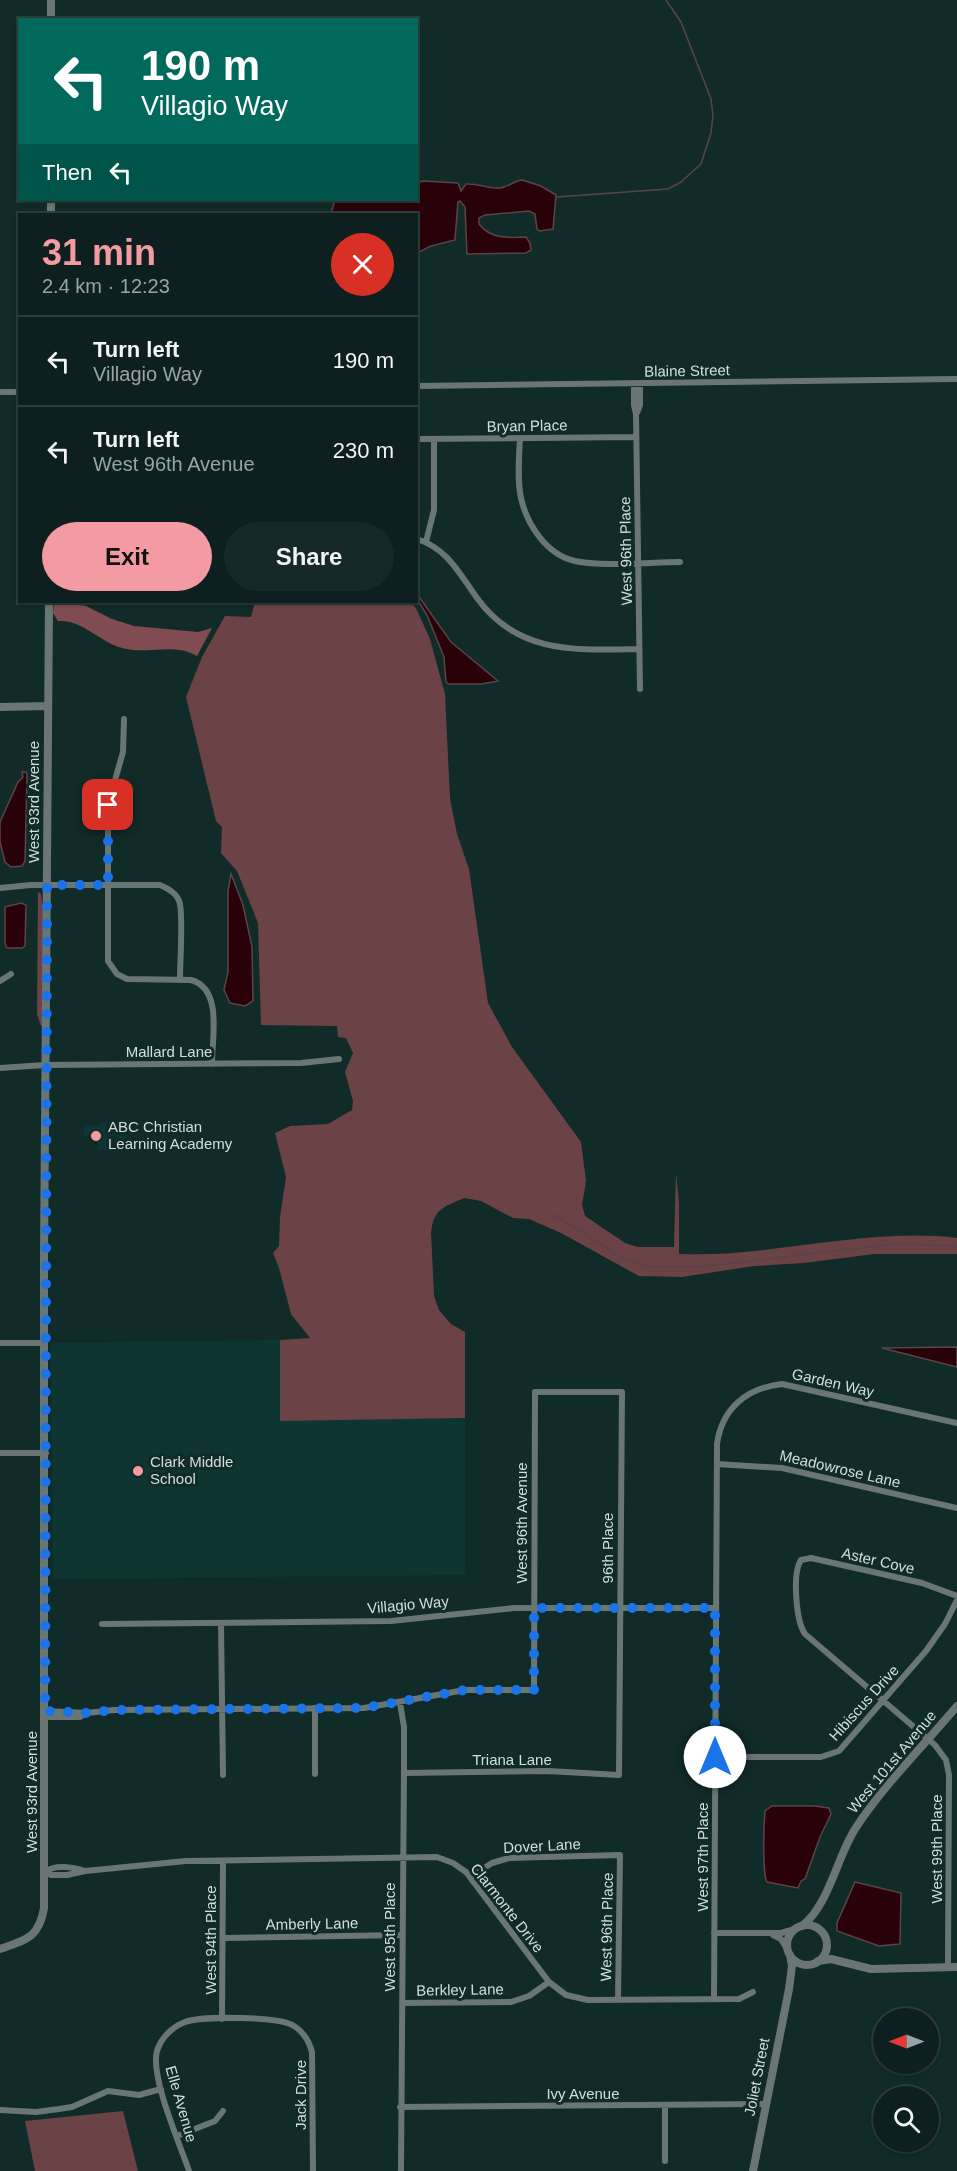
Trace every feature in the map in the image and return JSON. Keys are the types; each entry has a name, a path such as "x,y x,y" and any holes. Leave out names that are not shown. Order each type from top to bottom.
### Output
{"street":[{"path":"51,0 51,18"},
{"name":"Blaine Street","path":"418,386 957,379"},
{"name":"West 96th Place","path":"637,384 640,405 636,414 640,689"},
{"path":"0,392 18,392"},
{"name":"Bryan Place","path":"418,440 636,437"},
{"path":"520,438 521,497 530,522 547,545 558,555 576,561 680,562"},
{"path":"426,542 434,510 434,439"},
{"path":"418,538 448,556 486,611 524,638 557,648 639,649"},
{"name":"West 93rd Avenue","path":"0,1949 23,1941 34,1934 40,1926 44,1908 45,1065 49,603"},
{"path":"0,707 48,706"},
{"path":"124,719 123,752 108,805 108,961 117,974 127,979 200,982 211,996 212,1064"},
{"path":"0,888 47,885 160,885 174,892 180,904 180,980"},
{"path":"0,981 11,974"},
{"name":"Mallard Lane","path":"0,1068 45,1065 301,1063 339,1059"},
{"path":"0,1343 45,1343"},
{"name":"Garden Way","path":"720,1428 734,1404 743,1396 758,1389 782,1384 957,1423"},
{"name":"West 96th Avenue","path":"400,1703 465,1690 534,1690 535,1392 621,1392"},
{"name":"96th Place","path":"619,1775 621,1392"},
{"name":"West 97th Place","path":"714,1999 715,1608 717,1464 720,1428"},
{"path":"0,1453 46,1453"},
{"name":"Meadowrose Lane","path":"717,1464 782,1468 957,1508"},
{"name":"Aster Cove","path":"797,1569 801,1560 811,1558 922,1583 957,1598"},
{"name":"West 99th Place","path":"797,1569 797,1618 802,1630 942,1753 949,1771 953,1967"},
{"name":"Hibiscus Drive","path":"715,1757 830,1755 846,1745 933,1642 957,1598"},
{"name":"Villagio Way","path":"102,1624 391,1621 471,1611 534,1608 715,1608"},
{"path":"221,1623 223,1775"},
{"path":"45,1714 114,1710 364,1708 400,1703"},
{"name":"West 95th Place","path":"400,1703 404,1726 401,2171"},
{"name":"West 101st Avenue","path":"799,1928 811,1918 820,1903 856,1827 957,1706"},
{"path":"315,1708 315,1774"},
{"name":"Triana Lane","path":"404,1773 548,1772 619,1775"},
{"name":"West 96th Place","path":"618,1999 620,1856"},
{"name":"Dover Lane","path":"470,1877 487,1865 509,1857 620,1856"},
{"name":"Clarmonte Drive","path":"45,1872 50,1868 76,1868 85,1871 186,1861 442,1858 458,1865 470,1877 549,1982 561,1992 577,1998 618,1999 739,1999 753,1992"},
{"name":"West 94th Place","path":"222,2019 223,1861"},
{"name":"West 101st Avenue","path":"820,1903 817,1920 822,1933"},
{"path":"714,1933 784,1933 799,1928 814,1927 822,1933 830,1951 844,1963"},
{"path":"789,1952 789,1936 799,1928"},
{"path":"769,1933 781,1939 797,1962 809,1965 831,1959 871,1969 953,1967"},
{"name":"Amberly Lane","path":"223,1938 402,1935"},
{"path":"818,1961 825,1951 826,1942"},
{"name":"Joliet Street","path":"753,2171 789,1989 792,1966 789,1952"},
{"name":"Joliet Street","path":"789,1989 798,1970 809,1965"},
{"name":"Berkley Lane","path":"402,2003 514,2001 529,1996 549,1982"},
{"name":"Elle Avenue","path":"189,2171 161,2089 156,2058 164,2038 175,2027 184,2022 222,2019"},
{"name":"Jack Drive","path":"222,2019 281,2020 295,2026 310,2043 314,2064 313,2171"},
{"path":"0,2110 36,2112 72,2107 108,2091 139,2095 161,2089"},
{"name":"Ivy Avenue","path":"400,2107 765,2104"},
{"path":"665,2105 665,2161"},
{"path":"177,2136 215,2121 223,2111"}],"shaded area":[{"path":"522,180 541,186 556,195 553,229 540,231 537,229 535,214 529,211 485,215 479,218 479,224 494,235 526,237 531,250 526,253 467,254 465,207 460,201 458,202 455,240 431,246 418,252 418,213 331,213 335,201 418,201 418,183 423,181 458,183 461,191 466,184 500,188"},
{"path":"418,595 451,642 498,681 481,684 449,684 446,682 444,657 427,615 418,601"},
{"path":"54,603 67,603 86,606 112,619 134,626 198,632 212,628 197,656 170,649 131,650 114,645 83,627 67,621 58,621 53,613"},
{"path":"255,603 410,603 416,608 430,639 445,694 450,799 457,834 469,869 488,1003 512,1047 581,1142 586,1181 582,1205 585,1216 625,1243 638,1247 674,1247 676,1173 679,1203 679,1254 748,1252 852,1239 922,1236 957,1238 957,1254 874,1254 804,1263 754,1266 682,1277 639,1276 561,1233 529,1219 513,1218 481,1201 464,1198 438,1212 431,1232 434,1296 439,1310 451,1324 465,1332 465,1418 280,1421 280,1340 310,1338 291,1314 273,1253 279,1246 280,1217 286,1177 275,1133 290,1126 328,1124 352,1110 353,1101 345,1072 353,1053 346,1038 338,1037 337,1026 261,1025 258,923 237,871 221,853 222,827 216,821 186,697 202,657 225,616 251,617"},
{"path":"22,772 26,772 27,775 25,861 22,866 11,867 5,862 0,842 0,822 18,782 23,777"},
{"path":"231,874 243,905 252,947 253,1001 245,1006 230,1003 224,990 228,972 228,891"},
{"path":"38,892 41,894 44,917 43,1026 37,1014"},
{"path":"21,903 26,905 25,946 7,948 5,907"},
{"name":"ABC Christian Learning Academy","path":"100,1122 106,1122 106,1125 126,1126 126,1150 116,1150 116,1136 108,1136 108,1150 98,1150 98,1137 84,1136 84,1125 99,1125"},
{"path":"280,1340 280,1421 465,1418 465,1575 53,1579 51,1343"},
{"path":"957,1347 957,1367 882,1348"},
{"path":"772,1806 829,1808 831,1814 805,1879 801,1881 798,1888 767,1882 764,1859 765,1811"},
{"path":"855,1882 901,1893 900,1944 879,1946 837,1931 837,1923"},
{"path":"123,2111 138,2171 35,2171 25,2121"}],"waterway":[{"path":"556,197 668,189 681,182 701,164 711,133 713,115 711,99 681,22 666,0"},
{"path":"548,1211 626,1260 650,1267 699,1267 895,1244 957,1246"}],"place":[{"name":"ABC Christian Learning Academy","path":"96,1136"},
{"name":"Clark Middle School","path":"138,1471"}],"route":[{"path":"108,805 108,885 47,885 44,1276 45,1711 87,1713 114,1710 364,1708 465,1690 534,1690 534,1608 715,1608 715,1757"}]}
